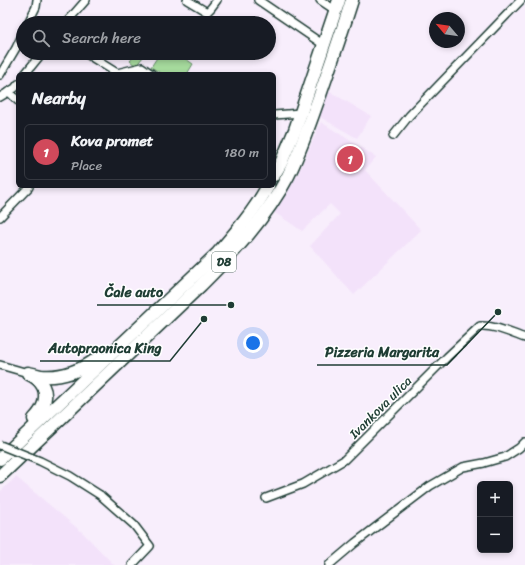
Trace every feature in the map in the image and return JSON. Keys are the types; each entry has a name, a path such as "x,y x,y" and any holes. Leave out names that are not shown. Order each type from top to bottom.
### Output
{"highway":[{"name":"D8","path":"0,476 206,280 226,260 260,221 288,176 305,137 352,0"},
{"path":"276,172 295,130 337,5"},
{"name":"D8","path":"0,459 218,252 254,210 267,188"},
{"path":"28,373 42,376 54,376 68,373 82,368 97,359 110,348 118,347"},
{"path":"20,441 21,432 40,413 45,404 46,397 44,387 39,381 28,373"}],"street":[{"path":"32,16 36,7 37,0"},
{"path":"72,16 86,0"},
{"path":"187,0 207,12 212,8 217,0"},
{"path":"258,0 324,45"},
{"path":"320,0 337,5"},
{"path":"393,136 409,116 521,0"},
{"path":"0,75 16,48"},
{"path":"27,72 36,60"},
{"path":"97,60 115,72"},
{"path":"121,72 142,67 149,72"},
{"path":"0,97 16,87"},
{"path":"8,92 16,99"},
{"path":"276,115 301,113"},
{"path":"0,217 28,188"},
{"name":"Ivankova ulica","path":"266,498 303,484 344,460 480,326 493,327 525,338"},
{"path":"0,365 28,373"},
{"path":"329,565 355,543 430,486 463,468 505,457 520,448 525,442"},
{"path":"0,445 40,461 70,476 100,495 134,525 150,546 132,565"}],"shaded area":[{"path":"327,90 371,116 357,138 318,116"},
{"path":"321,122 376,157 365,170 421,230 354,295 310,246 340,214 330,204 302,231 274,212 298,174"},
{"path":"16,477 83,533 114,565 0,565 0,492"}],"green space":[{"path":"131,60 141,60 136,66 130,61"},
{"path":"156,60 187,60 193,64 188,72 159,72 151,67"}],"place":[{"name":"Kova promet","path":"350,159"},
{"name":"Čale auto","path":"231,305"},
{"name":"Pizzeria Margarita","path":"498,312"},
{"name":"Autopraonica King","path":"204,319"}]}
